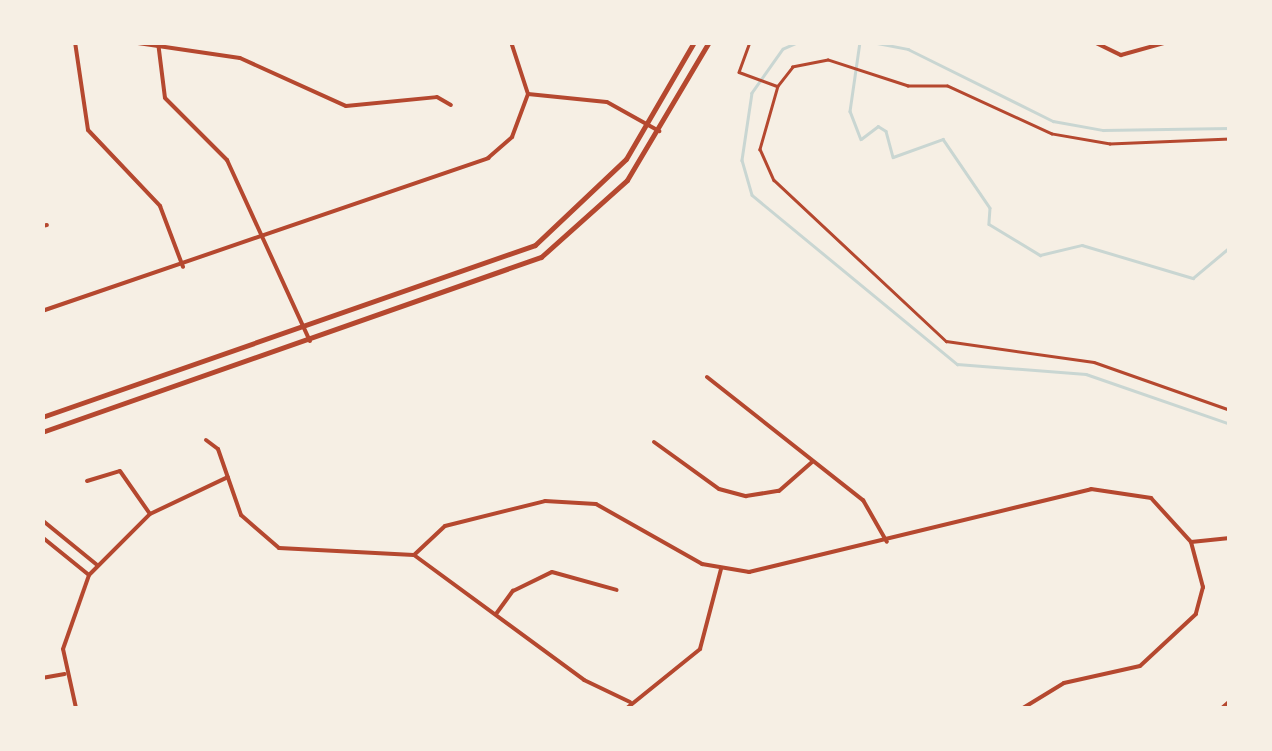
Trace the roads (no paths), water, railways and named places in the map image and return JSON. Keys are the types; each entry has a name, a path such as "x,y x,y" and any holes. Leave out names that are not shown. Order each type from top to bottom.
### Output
{"street":[{"path":"75,42 88,130 160,206 184,268"},
{"path":"130,42 240,58 346,106 437,96 451,105"},
{"path":"42,311 184,268 488,158 512,138 528,94 512,42"},
{"path":"42,417 535,245 597,194 647,124 694,42"},
{"path":"42,432 310,342 541,257 607,204 659,131 709,42"},
{"path":"1094,42 1121,55 1168,42"},
{"path":"158,44 165,98 227,160 259,240 310,342"},
{"path":"528,94 607,102 659,131"},
{"path":"707,376 863,500 888,542"},
{"path":"206,440 228,477 241,515 279,548 414,555 630,702"},
{"path":"654,442 746,496 779,491 812,462"},
{"path":"87,481 120,471 150,514"},
{"path":"76,708 65,674 65,629 89,574 150,514 228,477"},
{"path":"414,555 458,522 568,500 625,516 721,570 773,570 1090,489 1151,498 1191,542 1203,587 1177,639 1140,666 1064,683 1023,708"},
{"path":"42,520 96,564"},
{"path":"42,537 89,574"},
{"path":"1191,542 1230,538"},
{"path":"627,708 700,649 721,570"},
{"path":"496,614 513,591 552,572 618,590"},
{"path":"42,678 65,674"},
{"path":"1222,708 1230,702"}],"waterway":[{"path":"799,42 783,49 752,93 742,160 752,195 957,364 1086,374 1230,424"},
{"path":"860,42 850,111 861,139 878,126 886,131 893,157 943,139 990,208 989,224 1040,255 1082,245 1193,278 1230,247"},
{"path":"872,42 908,49 1053,121 1103,130 1230,128"}]}
